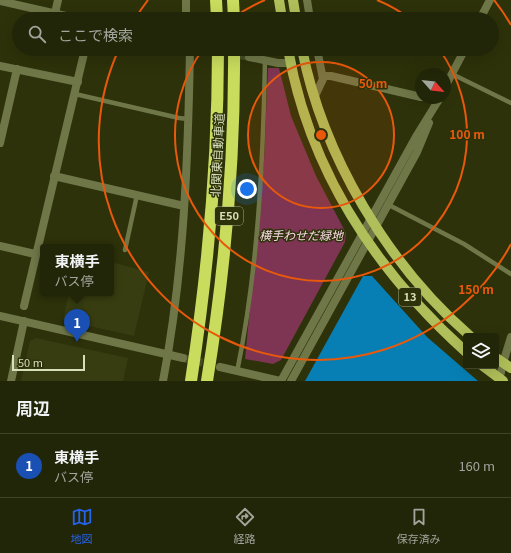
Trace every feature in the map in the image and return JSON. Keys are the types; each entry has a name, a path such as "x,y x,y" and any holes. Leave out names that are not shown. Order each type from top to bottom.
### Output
{"highway":[{"path":"216,0 217,12"},
{"path":"233,0 234,12"},
{"name":"北関東自動車道","path":"191,381 212,220 218,97 218,56"},
{"name":"北関東自動車道","path":"207,381 216,326 229,222 235,97 234,56"}],"main road":[{"path":"279,0 281,12"},
{"path":"293,0 295,12"},
{"name":"13","path":"289,56 300,104 329,177 365,239 411,298 439,328 463,349"},
{"name":"13","path":"304,56 328,135 341,164 371,218 424,289 444,312 467,333"},
{"path":"487,369 501,380"}],"street":[{"path":"55,12 58,0"},
{"path":"186,0 186,12"},
{"path":"307,0 309,12"},
{"path":"484,12 490,0"},
{"path":"0,1 47,12"},
{"path":"24,306 54,176 84,56"},
{"path":"163,381 168,355 180,262 184,206 190,56"},
{"path":"315,96 322,86 324,76 319,56"},
{"path":"452,74 461,56"},
{"path":"249,57 278,63 290,63"},
{"path":"0,66 78,82"},
{"path":"0,143 17,69"},
{"path":"324,76 331,76 415,96"},
{"path":"291,381 365,239 371,218 436,104"},
{"path":"220,368 281,381 365,239 377,227 417,152 437,104"},
{"path":"54,176 184,206"},
{"path":"0,246 36,254"},
{"path":"0,316 182,358"},
{"path":"11,381 24,322"},
{"path":"501,380 503,363 511,337"}],"lane":[{"path":"238,372 255,245 261,169 265,60"},
{"path":"452,74 511,103"},
{"path":"75,94 188,119"},
{"path":"125,250 137,195"},
{"path":"389,205 464,244 511,274"}],"shaded area":[{"path":"114,263 149,272 134,336 63,320 68,296 114,296"},
{"path":"36,338 128,358 123,381 21,381 30,341"}],"green space":[{"name":"横手わせだ緑地","path":"268,68 279,68 291,116 316,176 346,233 345,242 281,360 273,364 245,359 264,162"}],"water":[{"path":"363,276 372,276 427,337 478,381 305,381"}],"tunnel":[{"path":"245,56 249,57"},
{"path":"183,358 220,367"}],"place":[{"name":"東横手","path":"77,342"}]}
